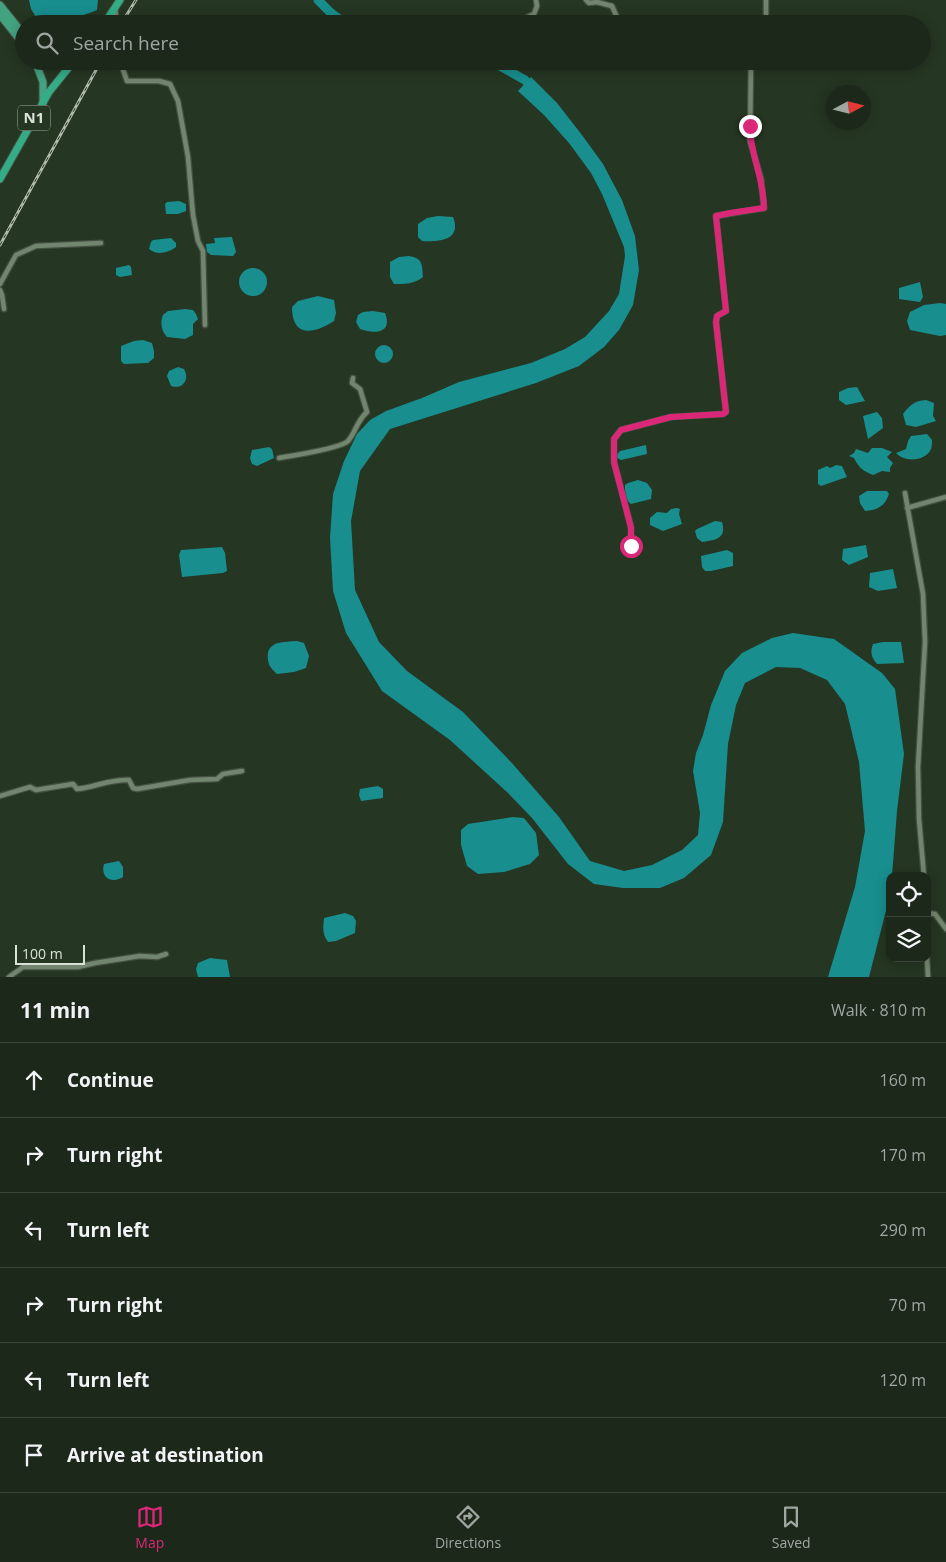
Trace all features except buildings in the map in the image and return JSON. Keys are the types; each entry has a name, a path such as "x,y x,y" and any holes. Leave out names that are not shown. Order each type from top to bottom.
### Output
{"highway":[{"path":"110,15 120,0"},
{"name":"N1","path":"0,179 49,92 67,70"}],"main road":[{"path":"0,5 15,24"},
{"path":"0,14 15,33"},
{"path":"38,70 43,82 43,104"}],"street":[{"path":"532,15 534,14 536,0"},
{"path":"586,0 589,3 597,2 612,6 616,15"},
{"path":"766,0 766,15"},
{"path":"115,8 116,15"},
{"path":"123,70 127,81 159,81 170,84 178,101 188,157 193,215 198,241 203,251 205,325"},
{"path":"628,550 631,546 631,528 614,462 614,439 621,430 671,417 723,414 726,412 716,322 717,316 726,311 716,216 764,208 761,179 750,141 751,70"},
{"path":"0,284 16,255 36,246 101,243"},
{"path":"0,290 4,309"},
{"path":"280,458 331,447 348,441 357,423 367,412 360,389 352,382 352,378"},
{"path":"904,493 923,594 925,642 918,767 919,819 924,872"},
{"path":"907,508 946,497"},
{"path":"0,796 30,787 36,790 73,784 78,789 88,788 104,782 122,780 129,780 133,788 137,789 182,781 217,779 223,774 242,771"},
{"path":"931,914 935,914 946,929"},
{"path":"10,977 23,967 78,967 140,956 157,957 166,954"},
{"path":"927,962 928,977"}],"water":[{"path":"29,0 98,0 97,10 84,15 35,15"},
{"path":"531,77 557,103 603,164 622,200 635,236 639,270 633,305 619,330 604,347 579,366 536,383 390,429 360,471 351,521 355,590 379,642 407,671 463,712 511,762 559,817 590,861 624,871 652,865 682,850 698,835 700,813 693,771 696,753 711,705 725,671 742,653 772,638 793,633 834,639 882,673 895,689 904,754 892,872 886,872 886,911 869,977 828,977 855,887 865,831 859,762 845,704 827,680 800,668 776,667 745,683 736,705 728,744 723,822 711,855 684,878 660,888 623,888 594,884 568,864 532,818 508,793 450,740 382,691 346,633 333,591 330,538 333,494 344,461 357,434 370,420 386,411 459,382 531,363 565,349 585,337 609,311 619,294 625,256 624,247 602,194 591,173 569,143 544,115 518,91"},
{"path":"179,201 186,204 186,211 178,214 166,214 165,204 167,202"},
{"path":"438,216 453,217 455,225 452,235 442,240 422,241 418,237 418,224 427,218"},
{"path":"232,237 236,252 233,256 211,255 207,252 206,244 215,243 214,238"},
{"path":"171,238 176,243 176,247 170,251 159,253 149,249 153,240"},
{"path":"409,256 417,258 421,263 423,277 405,284 394,284 390,277 390,262 399,257"},
{"path":"129,265 132,275 120,277 116,275 116,268"},
{"path":"253,268 263,272 267,282 263,292 253,296 243,292 239,282 243,272"},
{"path":"920,282 923,297 920,302 899,299 899,288"},
{"path":"318,296 334,300 336,313 334,321 319,329 306,330 300,328 293,317 292,307 298,301"},
{"path":"946,304 946,335 940,336 910,330 907,321 910,312 924,305"},
{"path":"193,310 198,319 193,324 193,335 185,339 167,337 163,332 163,315 168,311"},
{"path":"363,312 385,313 387,320 384,329 371,332 360,329 356,322 358,315"},
{"path":"143,340 152,343 154,358 148,363 124,364 121,361 121,346"},
{"path":"384,345 390,348 393,354 390,360 384,363 378,360 375,354 378,348"},
{"path":"178,367 184,369 186,380 182,385 171,386 167,376 169,371"},
{"path":"857,387 865,401 846,405 839,400 839,392"},
{"path":"926,400 934,403 933,416 936,421 916,427 906,425 903,414 915,402"},
{"path":"877,412 882,418 883,428 868,439 863,416"},
{"path":"927,434 932,440 932,446 925,456 910,459 896,453 906,449 911,436"},
{"path":"646,445 647,454 621,460 616,456 620,451"},
{"path":"269,447 272,449 274,458 257,466 252,464 250,458 252,450"},
{"path":"872,448 882,448 892,452 887,457 893,463 890,472 882,471 873,475 862,469 854,458 849,456 856,449 868,453"},
{"path":"836,465 842,466 847,477 821,486 818,484 818,470"},
{"path":"638,480 647,483 652,490 651,499 631,504 626,498 625,485"},
{"path":"867,491 887,491 889,494 880,507 865,511 860,503 859,496"},
{"path":"671,509 680,509 679,514 682,524 663,531 650,525 650,518 657,512 667,513"},
{"path":"715,521 722,522 723,532 719,538 702,542 697,538 695,531 697,529"},
{"path":"866,545 868,557 849,565 842,560 843,549"},
{"path":"222,547 225,553 227,571 182,577 179,555 181,550"},
{"path":"727,550 733,553 733,566 705,571 702,567 701,556"},
{"path":"893,569 897,588 878,591 869,587 870,573"},
{"path":"297,641 304,643 309,656 306,668 277,674 268,662 269,649 276,644"},
{"path":"901,642 904,663 877,664 873,659 872,647 873,644"},
{"path":"378,786 383,789 383,798 361,801 360,789"},
{"path":"513,817 524,818 536,833 539,855 530,864 504,872 478,874 467,866 461,845 461,830 468,824"},
{"path":"119,861 123,867 123,877 111,880 105,876 104,864"},
{"path":"345,913 353,916 356,921 355,933 336,941 328,942 323,927 324,918"},
{"path":"210,958 227,960 230,977 198,977 196,969 198,963"}],"waterway":[{"path":"318,0 334,15"},
{"path":"507,70 525,80 535,91"}],"railway":[{"path":"127,15 136,0"},
{"path":"0,245 96,70"}],"route":[{"path":"631,546 631,528 614,462 614,439 621,430 671,417 723,414 726,412 716,322 717,316 726,311 716,216 764,208 761,179 750,141 750,126"}]}
